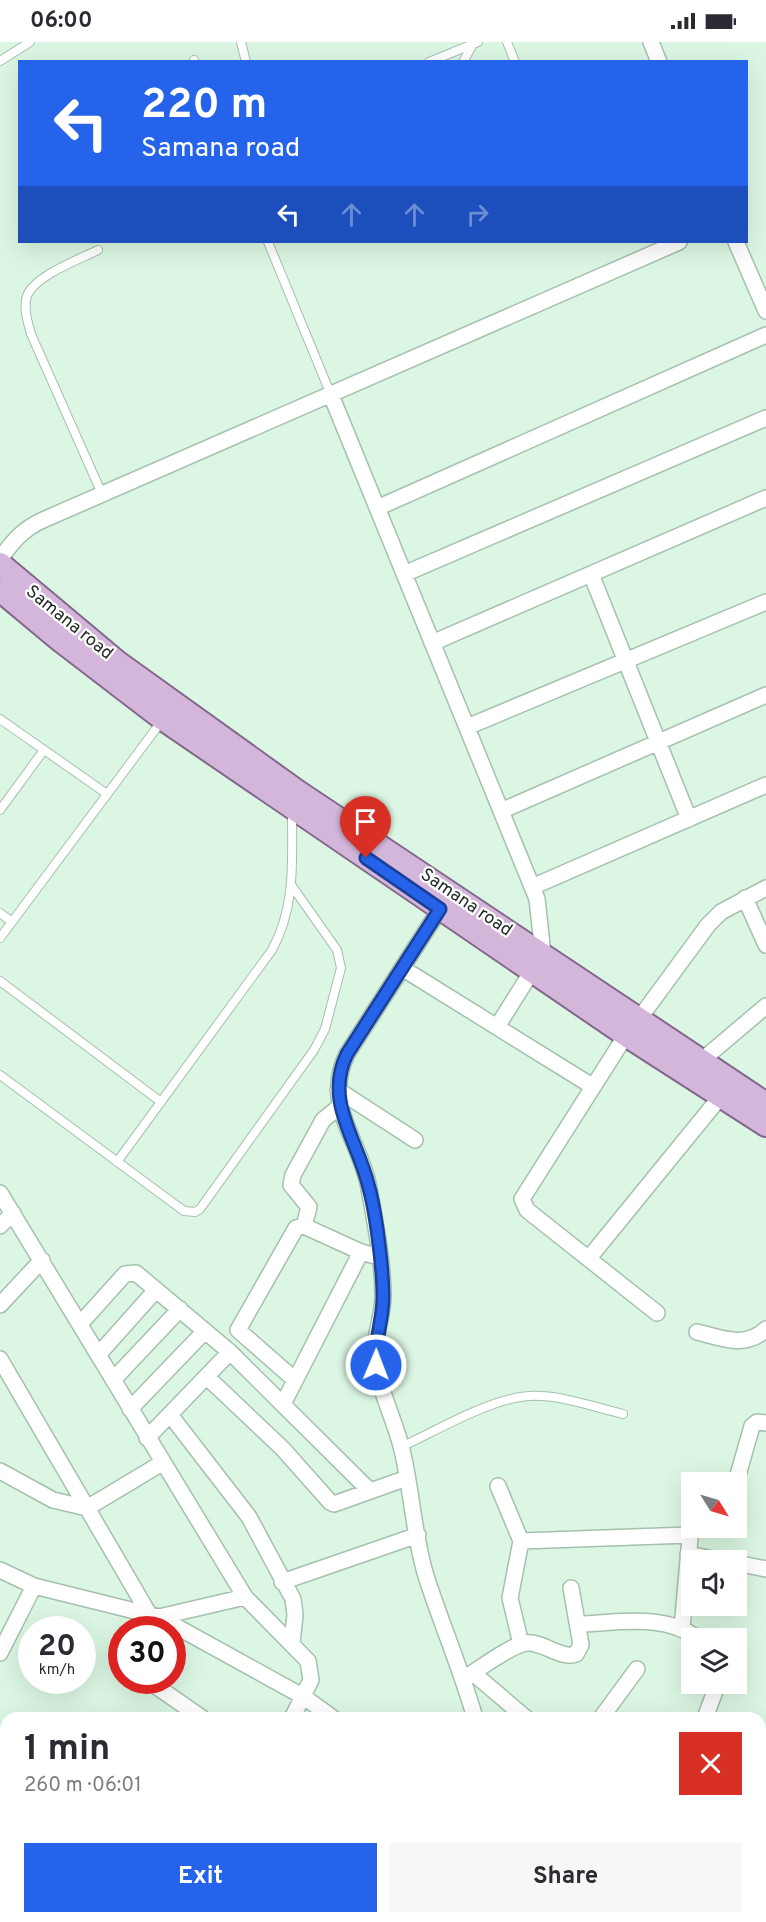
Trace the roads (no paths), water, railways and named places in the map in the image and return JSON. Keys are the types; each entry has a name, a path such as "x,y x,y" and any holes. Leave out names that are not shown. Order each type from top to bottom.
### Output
{"main road":[{"name":"Samana road","path":"0,564 169,711 292,808 440,909 537,963"},
{"name":"Samana road","path":"0,590 60,640 298,792 537,963 632,1027 721,1096 766,1125"},
{"name":"Samana road","path":"632,1027 701,1061 766,1104"}],"street":[{"path":"651,42 658,60"},
{"path":"0,559 27,528 677,243"},
{"path":"736,243 766,311"},
{"path":"377,508 766,335"},
{"path":"331,395 532,887 540,915 537,963 497,1027"},
{"path":"404,574 766,418"},
{"path":"432,643 766,498"},
{"path":"591,574 689,819"},
{"path":"467,727 625,658 766,602"},
{"path":"501,811 766,695"},
{"path":"532,887 766,785"},
{"path":"657,1312 527,1210 522,1199 592,1086 632,1027 708,925 721,912 766,888"},
{"path":"745,898 766,945"},
{"path":"440,909 347,1054 339,1075 338,1090 339,1107 369,1185 379,1257 383,1298 375,1339 376,1365 401,1447 426,1574 468,1675 474,1712"},
{"path":"402,968 592,1086"},
{"path":"701,1061 766,1006"},
{"path":"338,1090 415,1140"},
{"path":"589,1258 721,1096"},
{"path":"304,1226 309,1207 291,1185 292,1175 323,1120 339,1107"},
{"path":"0,1193 245,1598 308,1661 311,1680 295,1712"},
{"path":"0,1226 13,1213"},
{"path":"295,1380 240,1333 238,1327 296,1228 304,1226 361,1252 379,1257"},
{"path":"283,1404 361,1252"},
{"path":"0,1305 42,1260"},
{"path":"80,1324 129,1272 136,1273 230,1352 370,1491"},
{"path":"98,1355 156,1290"},
{"path":"113,1380 180,1309"},
{"path":"697,1332 745,1342 755,1339 766,1329"},
{"path":"130,1409 205,1331"},
{"path":"147,1438 171,1416 230,1352"},
{"path":"0,1359 87,1508 154,1616"},
{"path":"207,1377 283,1449 325,1499 334,1504 407,1478"},
{"path":"171,1416 249,1517 295,1606 292,1643"},
{"path":"739,1472 752,1426 757,1422 766,1423"},
{"path":"0,1471 53,1500 87,1508 162,1463"},
{"path":"498,1486 521,1541 510,1598 521,1644"},
{"path":"282,1581 418,1535"},
{"path":"521,1541 681,1535"},
{"path":"747,1565 766,1569"},
{"path":"0,1570 34,1586 154,1616 245,1598"},
{"path":"0,1653 34,1586"},
{"path":"468,1675 521,1644 537,1643 572,1656 580,1651 579,1624 571,1588"},
{"path":"579,1624 663,1622 682,1628 683,1616"},
{"path":"186,1633 304,1697 325,1712"},
{"path":"605,1712 637,1669"},
{"path":"468,1675 518,1712"},
{"path":"167,1694 193,1712"},
{"path":"707,1712 714,1694"}],"lane":[{"path":"0,61 30,42"},
{"path":"241,42 246,60"},
{"path":"507,42 514,60"},
{"path":"434,60 475,43"},
{"path":"464,60 475,43"},
{"path":"268,243 331,395"},
{"path":"98,250 34,286 27,296 26,307 31,334 102,494"},
{"path":"0,938 169,711"},
{"path":"0,719 107,794"},
{"path":"0,810 44,750"},
{"path":"117,1162 272,951 286,920 292,886 292,808"},
{"path":"0,1075 184,1211 195,1212 205,1204 301,1072 325,1029 341,968 337,950 292,886"},
{"path":"0,913 12,922"},
{"path":"0,981 161,1102"},
{"path":"401,1447 497,1403 517,1397 551,1397 623,1414"}]}
